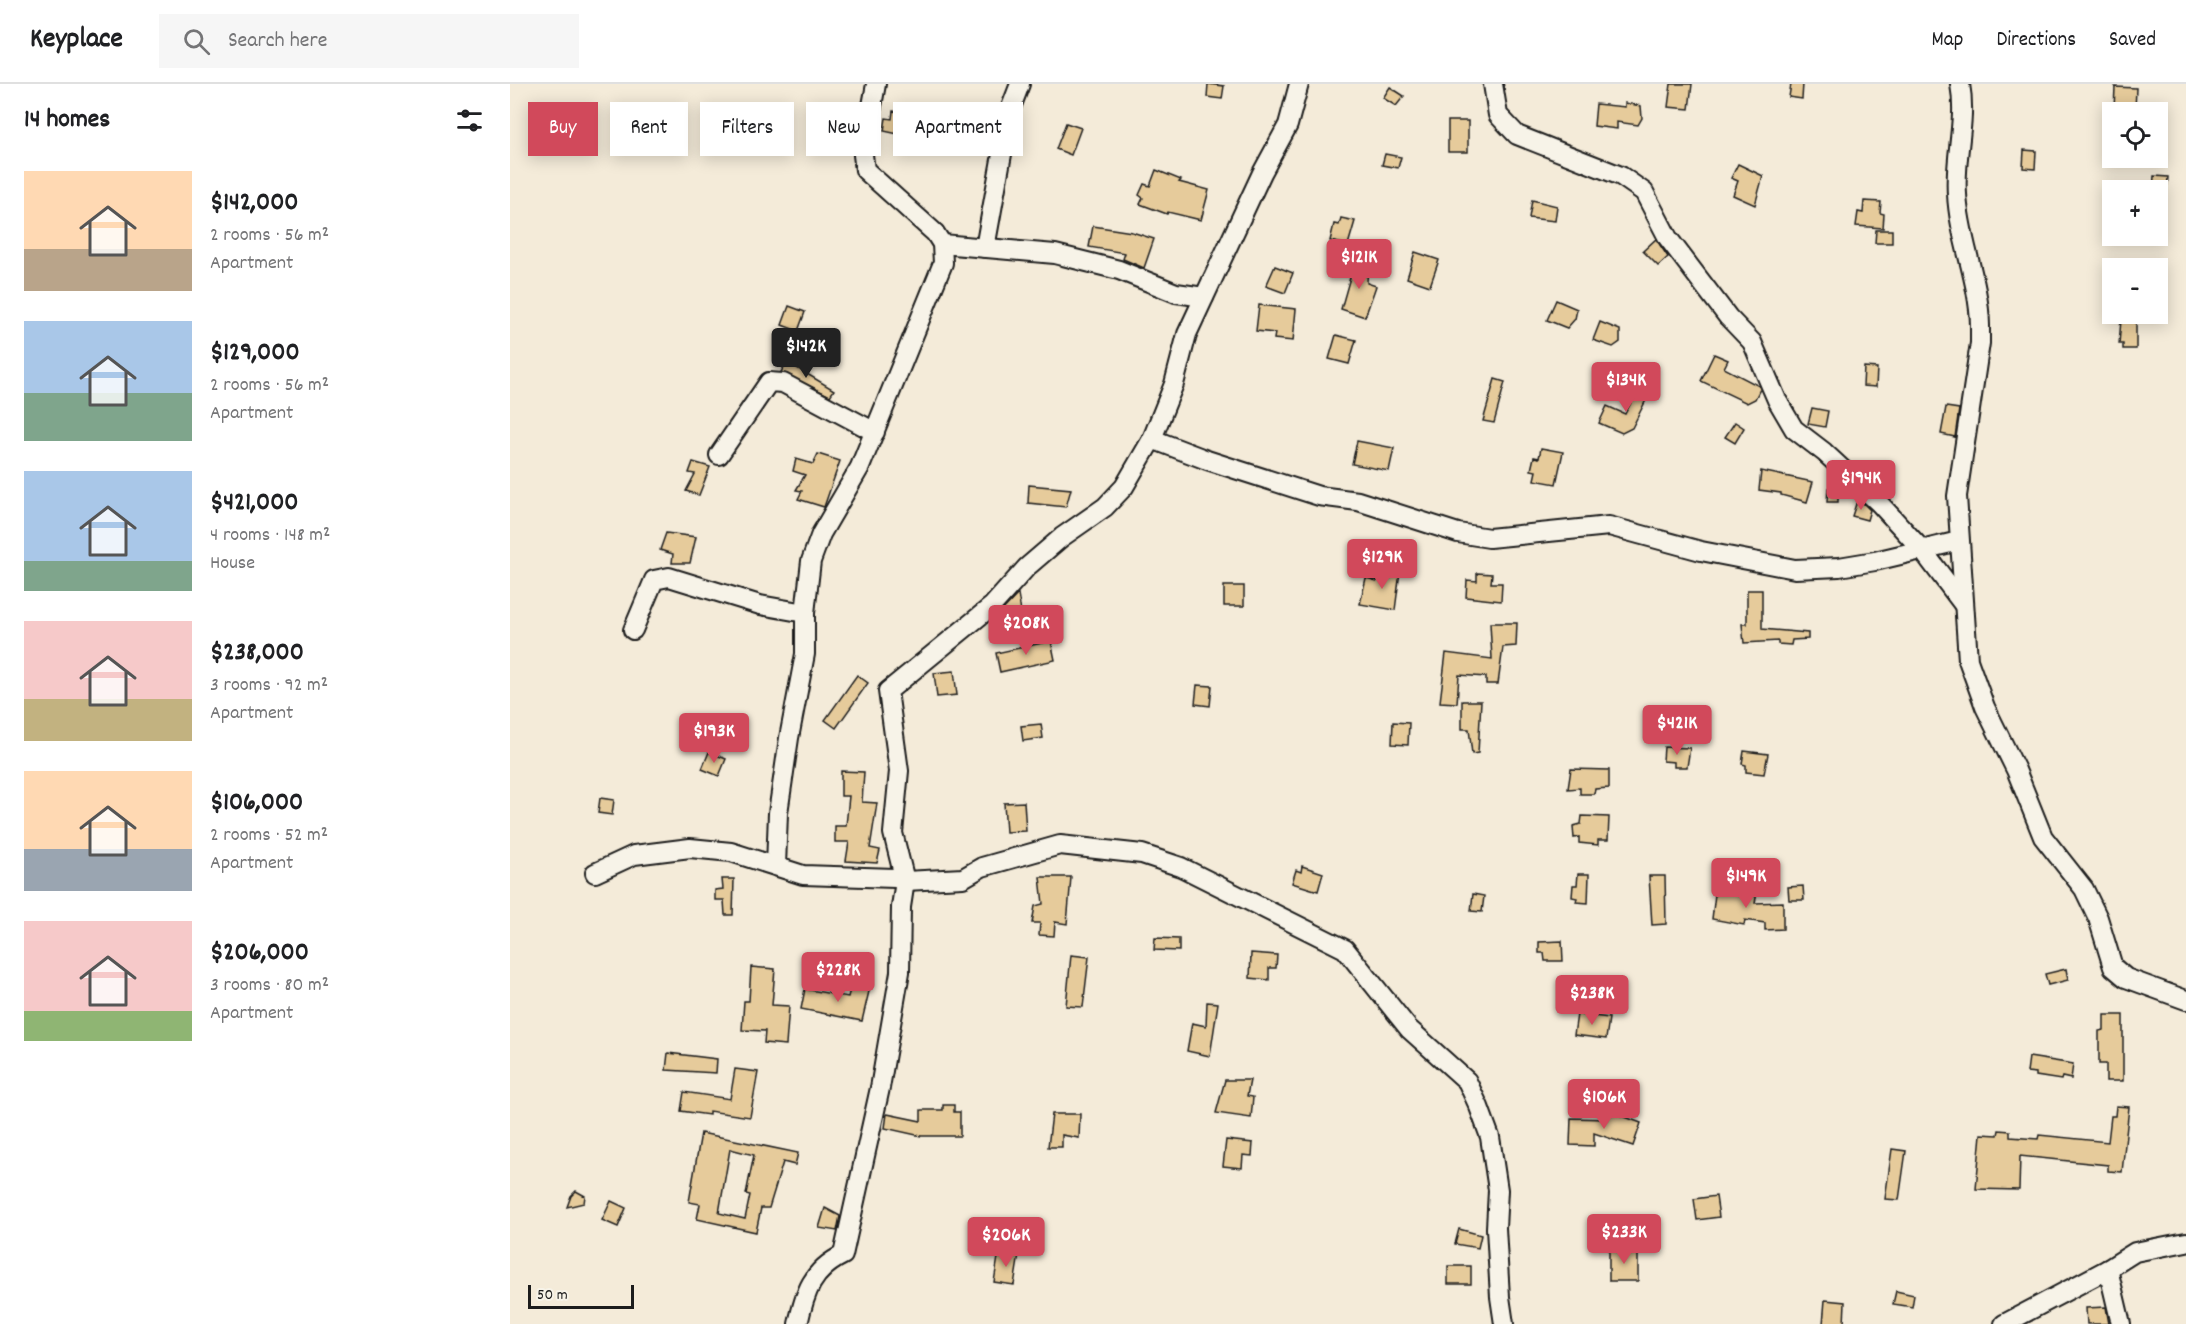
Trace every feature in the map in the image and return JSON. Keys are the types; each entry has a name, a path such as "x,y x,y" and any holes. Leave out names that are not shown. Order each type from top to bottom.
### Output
{"street":[{"path":"776,866 778,813 805,654 805,613 811,561 821,534 860,467 943,263 942,244 935,233 865,170 863,155 876,84"},
{"path":"985,248 1010,110 1020,84"},
{"path":"798,1324 810,1283 826,1263 843,1255 880,1088 900,972 901,907 905,881 893,832 898,771 888,691 992,606 1027,567 1062,537 1105,507 1124,488 1152,439 1174,384 1191,325 1262,173 1288,125 1299,84"},
{"path":"1493,84 1498,115 1517,135 1621,176 1644,192 1668,238 1728,317 1752,342 1777,400 1794,429 1824,452 1880,503 1923,551 1965,607"},
{"path":"1960,84 1963,122 1956,170 1957,196 1980,313 1980,343 1957,496 1968,660 1985,707 2014,764 2043,837 2084,889 2098,918 2113,967 2126,978 2186,1000"},
{"path":"942,244 1055,254 1119,270 1176,292 1203,297"},
{"path":"1176,292 1191,325"},
{"path":"719,455 769,382 783,383 875,432"},
{"path":"1152,439 1207,460 1319,496 1358,501 1458,533 1489,538 1608,526 1701,551 1796,569 1839,567 1923,551 1959,541"},
{"path":"633,630 654,580 669,577 760,605 805,613"},
{"path":"595,873 634,855 690,848 731,852 803,875 895,878 905,881 963,878 982,867 1060,845 1142,854 1181,867 1345,949 1409,1029 1467,1081 1490,1137 1498,1190 1496,1228 1504,1324"},
{"path":"2004,1324 2136,1252 2186,1242"},
{"path":"2108,1269 2121,1324"}],"building":[{"path":"1208,84 1224,86 1222,99 1207,97"},
{"path":"1671,84 1692,84 1689,109 1668,107"},
{"path":"1791,84 1803,84 1802,99 1789,97"},
{"path":"1390,87 1404,96 1396,106 1383,98"},
{"path":"2115,87 2136,88 2135,102 2114,102"},
{"path":"1625,103 1641,106 1642,118 1638,125 1617,122 1617,129 1594,126 1596,104 1625,107"},
{"path":"893,111 893,133 884,131 886,118 892,119"},
{"path":"1448,121 1468,121 1468,152 1448,152"},
{"path":"1066,123 1081,128 1071,155 1056,149"},
{"path":"2024,150 2036,151 2035,169 2023,168"},
{"path":"1385,154 1401,157 1398,168 1382,165"},
{"path":"1738,164 1763,176 1755,205 1733,195 1738,181 1731,178"},
{"path":"1156,170 1181,180 1179,182 1209,190 1201,220 1168,212 1167,214 1140,204 1143,198 1139,195 1144,184 1150,186"},
{"path":"2154,176 2168,177 2168,180 2154,180"},
{"path":"1532,200 1557,206 1555,221 1529,218"},
{"path":"1864,201 1881,202 1880,213 1884,214 1883,228 1856,226 1858,212 1863,213"},
{"path":"1341,218 1355,221 1348,245 1330,241 1334,224 1339,225"},
{"path":"1093,226 1132,232 1154,239 1144,268 1123,259 1125,253 1089,247"},
{"path":"1876,230 1892,230 1892,243 1875,243"},
{"path":"1656,239 1668,257 1658,266 1643,251"},
{"path":"1415,252 1439,260 1430,286 1407,278"},
{"path":"1355,260 1368,261 1367,283 1376,286 1365,317 1341,309"},
{"path":"1275,266 1293,273 1285,293 1266,286"},
{"path":"1556,300 1577,309 1575,319 1567,328 1547,320"},
{"path":"1259,305 1296,309 1293,341 1274,339 1275,333 1256,331"},
{"path":"789,306 805,312 798,331 782,325"},
{"path":"1600,322 1620,330 1620,342 1613,347 1593,340"},
{"path":"2121,324 2136,324 2136,349 2123,349 2123,344 2119,344"},
{"path":"1336,335 1356,340 1349,364 1329,359"},
{"path":"1714,354 1728,360 1724,368 1759,386 1760,389 1755,399 1747,403 1701,381"},
{"path":"787,362 834,390 830,396 781,372"},
{"path":"1864,367 1877,368 1876,387 1863,386"},
{"path":"1495,379 1505,382 1494,423 1483,421"},
{"path":"1640,385 1651,390 1632,428 1622,433 1599,423 1607,406 1625,414"},
{"path":"1946,407 1959,409 1955,437 1941,434"},
{"path":"1812,408 1828,411 1825,427 1808,424"},
{"path":"1735,422 1744,428 1735,443 1725,437"},
{"path":"1357,441 1394,448 1389,471 1352,464"},
{"path":"1541,448 1563,452 1556,484 1534,480 1536,471 1531,470 1534,457 1539,458"},
{"path":"818,454 840,461 824,507 798,499 802,491 796,490 805,475 793,471 796,459 813,464"},
{"path":"693,462 710,467 699,495 686,491 695,474 689,473"},
{"path":"1761,471 1813,482 1807,502 1781,495 1781,493 1759,490"},
{"path":"1029,485 1071,489 1066,507 1028,503"},
{"path":"1828,488 1838,488 1838,502 1827,502"},
{"path":"1858,498 1870,510 1867,520 1852,516"},
{"path":"666,533 696,537 690,563 672,563 673,554 660,550"},
{"path":"1379,569 1400,572 1395,610 1360,604 1366,578 1377,581"},
{"path":"1477,573 1492,574 1491,583 1502,583 1501,601 1466,597 1467,580 1477,581"},
{"path":"1224,586 1244,586 1244,606 1224,606"},
{"path":"1747,590 1762,590 1762,629 1808,633 1808,639 1792,640 1791,645 1778,644 1778,641 1744,643 1742,624 1747,624"},
{"path":"1018,594 1022,618 1000,622 998,615"},
{"path":"1490,623 1517,623 1516,646 1503,647 1498,684 1486,684 1486,677 1459,675 1457,703 1440,702 1446,653 1492,659"},
{"path":"1051,641 1055,660 1000,672 996,653"},
{"path":"954,671 957,695 937,697 934,673"},
{"path":"857,675 868,683 836,728 825,720"},
{"path":"1197,685 1212,686 1210,706 1195,704"},
{"path":"1462,701 1481,701 1478,753 1472,754 1469,729 1462,729"},
{"path":"1393,722 1409,723 1408,745 1392,744"},
{"path":"1041,724 1043,738 1023,741 1021,726"},
{"path":"1664,747 1690,748 1687,767 1674,767 1674,762 1663,761"},
{"path":"1744,751 1768,754 1764,774 1746,772 1746,765 1742,764"},
{"path":"709,752 726,759 719,776 702,769"},
{"path":"1571,769 1609,770 1609,788 1595,789 1594,794 1580,794 1580,788 1568,789"},
{"path":"841,771 864,772 862,802 877,803 870,848 880,850 877,863 846,861 849,842 835,842 835,826 846,826 849,796 841,796"},
{"path":"600,798 614,800 612,815 598,813"},
{"path":"1024,802 1026,831 1006,832 1004,803"},
{"path":"1582,816 1609,817 1608,840 1598,840 1598,845 1579,843 1579,837 1574,838 1573,826 1581,824"},
{"path":"1302,866 1323,873 1318,891 1292,883 1296,870 1301,872"},
{"path":"1578,874 1589,874 1588,903 1576,902 1577,898 1572,897 1573,885 1577,885"},
{"path":"1649,876 1665,876 1666,924 1652,925"},
{"path":"1040,877 1071,877 1067,924 1055,922 1054,936 1039,935 1040,923 1032,923 1035,906 1043,904"},
{"path":"722,879 734,879 733,915 725,915 724,900 715,900 715,890 723,889"},
{"path":"1716,886 1757,892 1755,903 1783,902 1783,929 1765,930 1765,923 1745,920 1744,925 1712,919"},
{"path":"1803,886 1804,900 1789,900 1788,887"},
{"path":"1473,894 1484,896 1482,912 1471,911"},
{"path":"1155,938 1179,939 1179,951 1154,950"},
{"path":"1562,941 1563,961 1545,961 1544,953 1539,953 1539,942"},
{"path":"1251,953 1277,955 1276,968 1269,968 1269,980 1250,978"},
{"path":"1071,955 1089,957 1083,1007 1066,1006"},
{"path":"751,967 775,969 772,1005 789,1006 786,1045 764,1043 765,1031 742,1030 744,1001 749,1001"},
{"path":"2066,969 2068,980 2048,985 2045,974"},
{"path":"852,982 870,987 862,1021 801,1009 805,989 848,997"},
{"path":"1207,1002 1218,1003 1210,1056 1187,1051 1192,1023 1206,1026"},
{"path":"1577,1014 1609,1018 1606,1039 1574,1035"},
{"path":"2104,1015 2123,1015 2123,1081 2106,1081 2106,1064 2099,1064 2099,1031 2104,1030"},
{"path":"668,1053 717,1059 716,1073 666,1070"},
{"path":"2029,1057 2073,1064 2071,1079 2062,1077 2061,1080 2036,1076 2036,1073 2027,1072"},
{"path":"735,1069 758,1072 750,1117 709,1111 709,1115 681,1111 684,1092 730,1099"},
{"path":"1225,1080 1250,1080 1247,1096 1253,1097 1251,1118 1216,1113"},
{"path":"943,1105 954,1105 954,1112 960,1112 960,1136 921,1136 885,1128 887,1114 921,1121 921,1110 943,1110"},
{"path":"2116,1106 2129,1107 2122,1172 2108,1171 2108,1165 2020,1156 2019,1190 1976,1189 1981,1134 1998,1135 1999,1130 2010,1131 2010,1137 2038,1139 2039,1135 2108,1142 2111,1116 2115,1116"},
{"path":"1609,1111 1641,1123 1633,1146 1594,1133 1594,1146 1570,1145 1571,1118 1607,1119"},
{"path":"1052,1114 1080,1114 1079,1138 1062,1135 1062,1147 1048,1147"},
{"path":"701,1133 798,1153 795,1165 783,1162 769,1208 761,1208 756,1232 697,1219 700,1204 689,1202","holes":["730,1149 754,1155 746,1194 750,1195 745,1219 719,1213"]},
{"path":"1226,1140 1253,1143 1252,1156 1243,1155 1242,1168 1223,1166"},
{"path":"1892,1149 1906,1151 1899,1200 1885,1199"},
{"path":"576,1191 585,1196 584,1203 567,1207 571,1196"},
{"path":"1716,1196 1719,1217 1697,1220 1694,1199"},
{"path":"611,1201 626,1208 618,1227 602,1220"},
{"path":"825,1208 840,1216 837,1231 819,1228"},
{"path":"1459,1229 1481,1235 1478,1248 1455,1244"},
{"path":"1609,1249 1638,1249 1638,1281 1609,1281"},
{"path":"999,1251 1019,1254 1014,1285 994,1282"},
{"path":"1448,1266 1471,1266 1471,1284 1448,1284"},
{"path":"1896,1291 1914,1295 1912,1307 1893,1304"},
{"path":"1825,1300 1845,1302 1844,1324 1823,1324"},
{"path":"2106,1307 2109,1324 2087,1324 2086,1308"}]}
